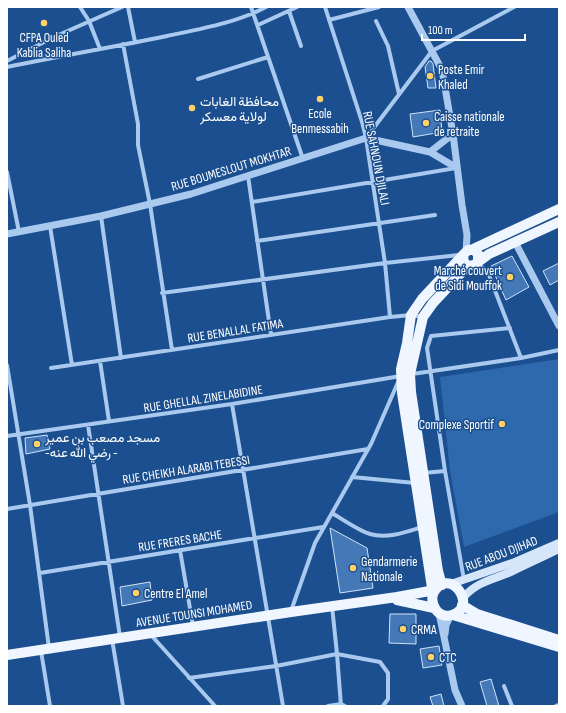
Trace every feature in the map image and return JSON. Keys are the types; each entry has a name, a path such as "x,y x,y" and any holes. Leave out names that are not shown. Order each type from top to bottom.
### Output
{"main road":[{"path":"471,256 489,254 557,223 555,211 471,256 422,299 411,315 406,375 411,392 438,571 438,589 432,599 436,611 443,615 452,615 559,647"},
{"path":"438,589 422,527 402,393 423,316 462,272 471,256"},
{"name":"RUE ABOU DJIHAD","path":"438,589 515,562 559,542"},
{"name":"RUE ABOU DJIHAD","path":"463,602 470,590 480,584 559,550"},
{"path":"438,589 459,589 463,602 477,614 559,640"},
{"name":"AVENUE TOUNSI MOHAMED","path":"7,655 267,615 385,599 438,589"},
{"name":"AVENUE TOUNSI MOHAMED","path":"385,599 410,602 436,611"},
{"path":"452,615 457,612 463,602"}],"street":[{"path":"80,7 89,21 100,49"},
{"path":"7,61 54,37 122,7"},
{"path":"128,7 135,42"},
{"path":"251,7 303,159"},
{"path":"7,67 212,26 254,13 266,7"},
{"path":"258,25 297,7"},
{"name":"RUE SAHNOUN DJILALI","path":"325,7 366,138 385,263 390,317"},
{"path":"329,20 379,7"},
{"path":"408,7 442,70 471,256 489,275 522,358"},
{"path":"457,168 430,152 366,138 432,51 514,7"},
{"path":"289,11 301,46"},
{"path":"376,21 388,46 399,94"},
{"path":"123,44 138,124 138,145 150,204 162,294 172,350"},
{"path":"198,79 268,58"},
{"path":"430,152 453,134"},
{"name":"RUE BOUMESLOUT MOKHTAR","path":"7,234 101,216 191,194 366,138"},
{"path":"252,202 457,168"},
{"path":"7,172 19,232"},
{"path":"248,176 271,335"},
{"path":"257,241 435,215"},
{"path":"101,216 121,358"},
{"path":"50,226 72,365"},
{"path":"515,242 559,326"},
{"path":"162,294 385,263 471,256"},
{"name":"RUE BENALLAL FATIMA","path":"51,368 390,317 411,315 423,316"},
{"path":"464,580 445,471 427,348 431,336 510,328"},
{"name":"RUE GHELLAL ZINELABIDINE","path":"7,436 232,404 431,370 522,358 559,350"},
{"path":"100,361 110,421"},
{"path":"7,365 40,573 50,706"},
{"path":"291,612 315,543 368,449 406,375"},
{"path":"232,404 283,706"},
{"path":"88,424 109,562 122,706"},
{"name":"RUE CHEIKH ALARABI TEBESSI","path":"7,509 368,449"},
{"path":"423,473 445,471"},
{"path":"352,477 415,483"},
{"path":"332,513 369,534 378,536 393,535 422,527"},
{"name":"RUE FRERES BACHE","path":"40,573 323,527"},
{"path":"180,550 194,627"},
{"path":"328,706 342,705 332,606"},
{"path":"436,611 444,639 455,690 462,706"},
{"path":"444,639 446,625 452,615"},
{"path":"150,633 215,706"},
{"path":"189,678 276,666 337,654 380,662 388,673 388,699 383,706"},
{"path":"504,686 512,706"}],"shaded area":[{"name":"Complexe Sportif","path":"559,359 559,512 464,547 450,471 440,377"}],"building":[{"name":"Poste Emir Khaled","path":"429,61 433,64 436,88 428,88 425,67"},
{"name":"Caisse nationale de retraite","path":"440,110 442,132 413,137 410,114"},
{"name":"Marché couvert de Sidi Mouffok","path":"512,256 529,287 506,300 491,266"},
{"path":"559,263 559,280 550,285 543,271"},
{"name":"مسجد مصعب بن عمير -رضي الله عنه -","path":"47,435 50,449 26,454 25,438"},
{"name":"Gendarmerie Nationale","path":"330,528 367,548 373,588 340,593"},
{"name":"Centre El Amel","path":"150,582 152,600 122,606 120,587"},
{"name":"CRMA","path":"390,614 416,614 416,644 389,643"},
{"name":"CTC","path":"439,646 442,665 423,668 420,649"},
{"path":"491,679 499,706 487,706 480,682"},
{"path":"441,694 444,706 433,706 430,697"}],"place":[{"name":"CFPA Ouled Kablia Saliha","path":"44,23"},
{"name":"Poste Emir Khaled","path":"430,76"},
{"name":"Ecole Benmessabih","path":"320,99"},
{"name":"محافظة الغابات لولاية معسكر","path":"192,108"},
{"name":"Caisse nationale de retraite","path":"426,123"},
{"name":"Marché couvert de Sidi Mouffok","path":"510,277"},
{"name":"Complexe Sportif","path":"502,424"},
{"name":"مسجد مصعب بن عمير -رضي الله عنه -","path":"37,444"},
{"name":"Gendarmerie Nationale","path":"353,568"},
{"name":"Centre El Amel","path":"136,593"},
{"name":"CRMA","path":"403,629"},
{"name":"CTC","path":"431,657"}]}
